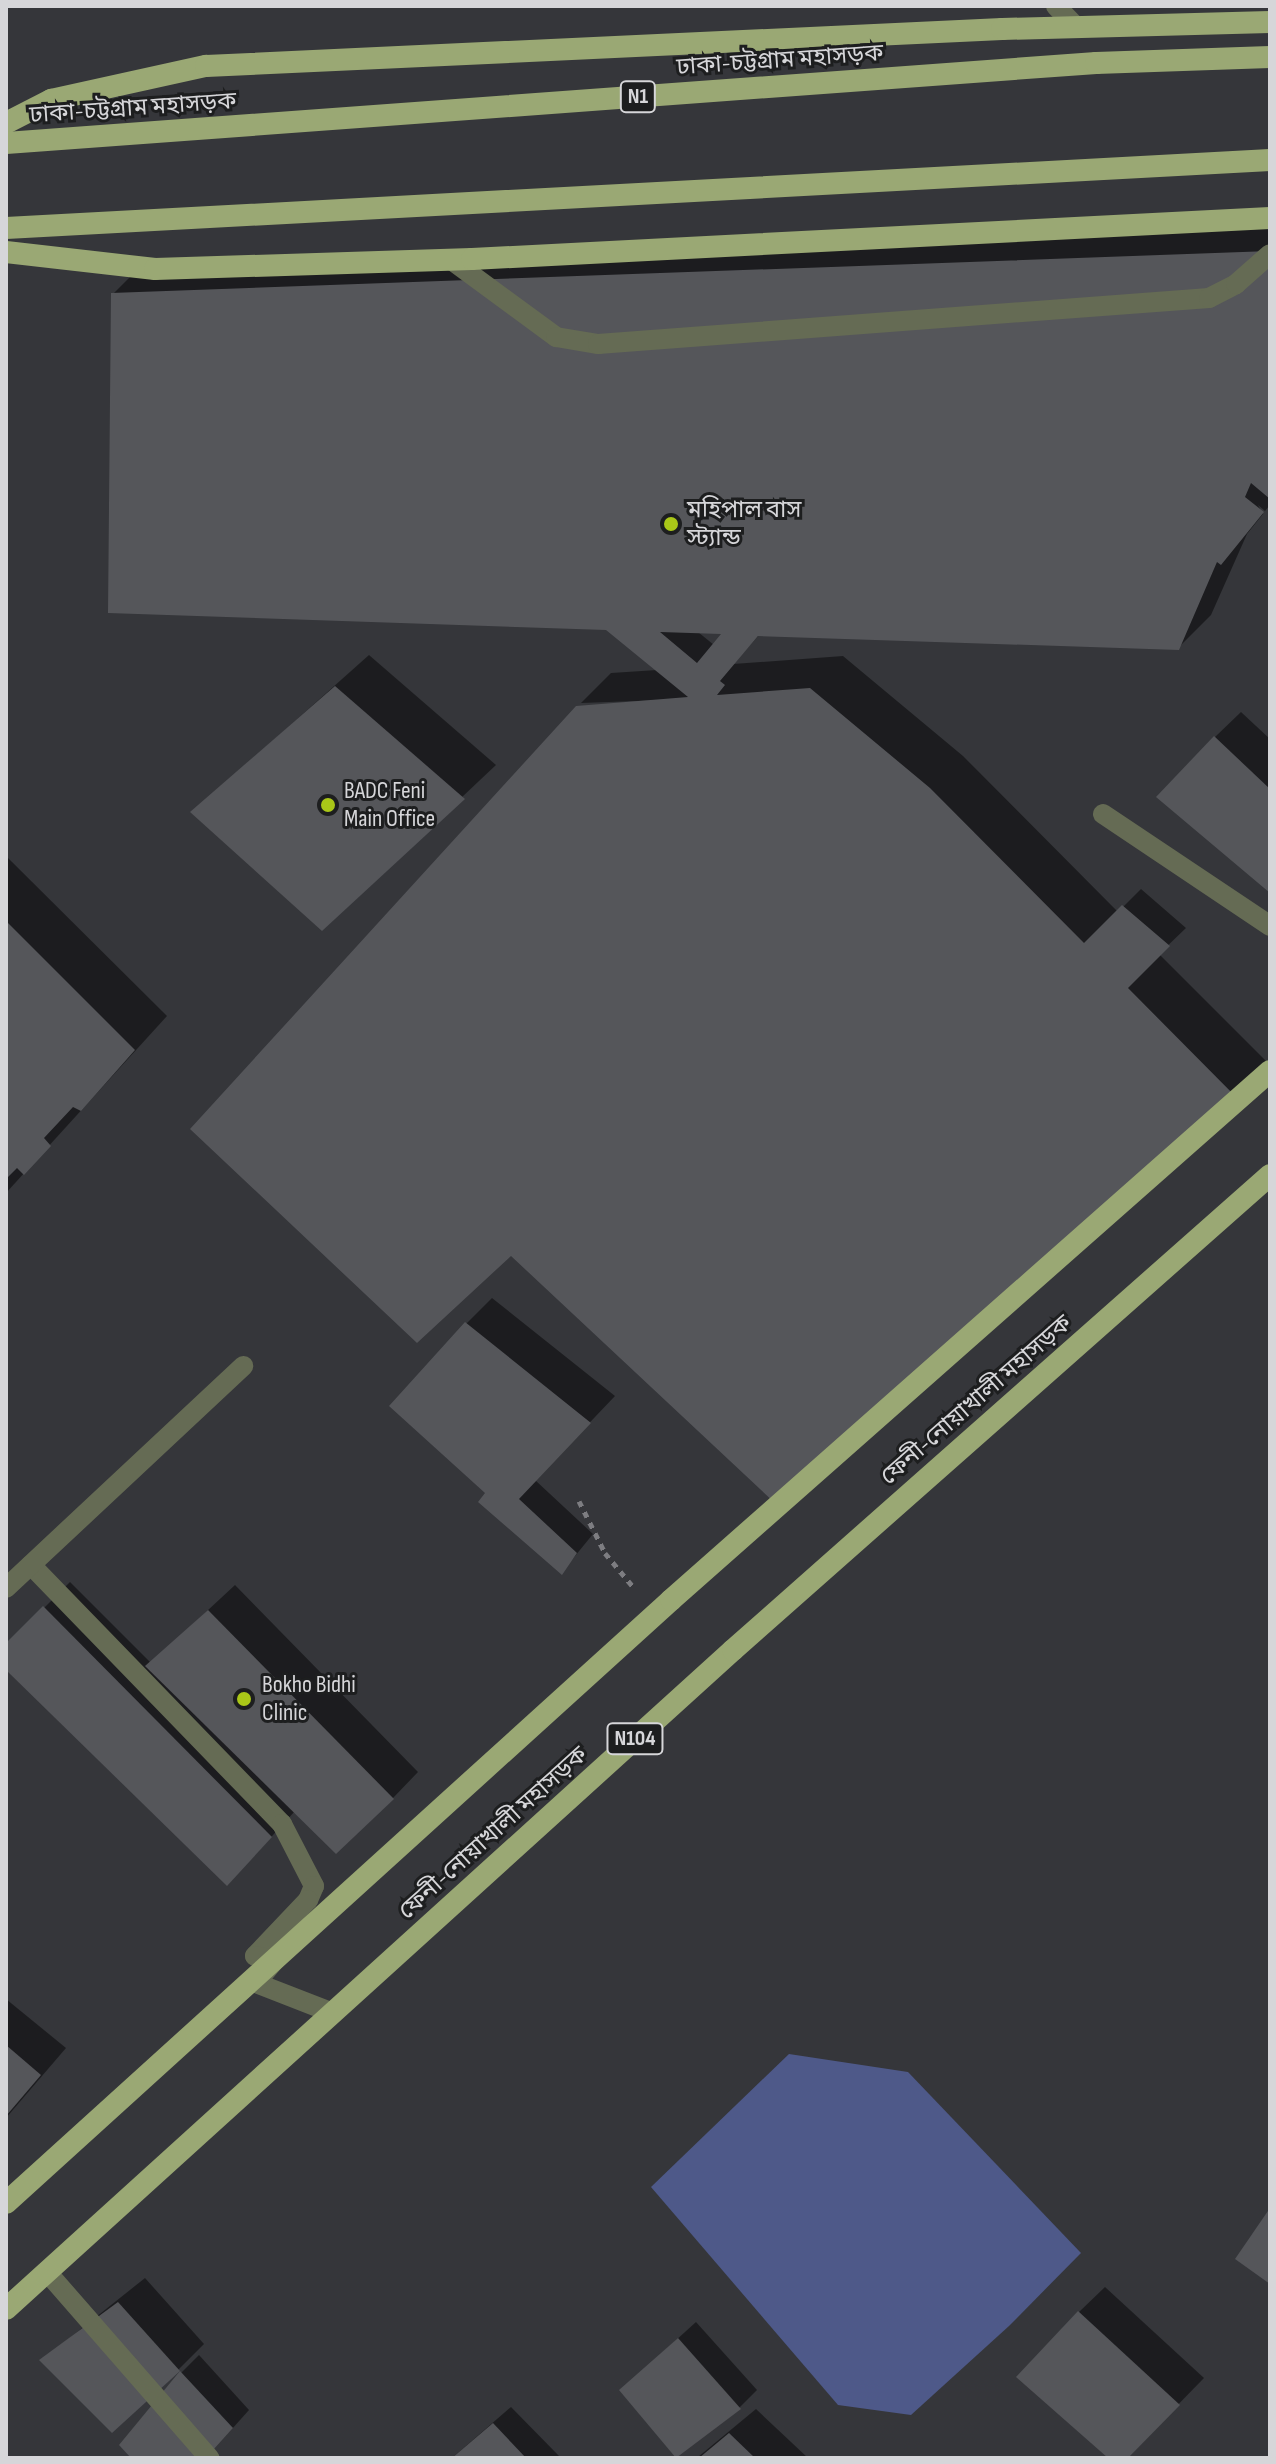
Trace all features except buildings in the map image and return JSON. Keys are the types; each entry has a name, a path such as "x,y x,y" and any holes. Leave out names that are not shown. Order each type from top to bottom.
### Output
{"highway":[{"path":"6,123 51,100 206,66 1076,27 1270,22"},
{"name":"ঢাকা-চট্টগ্রাম মহাসড়ক","path":"6,143 1096,63 1270,57"},
{"path":"6,228 1270,160"},
{"path":"6,252 155,269 450,259 1270,218"},
{"path":"6,2203 671,1600 1270,1071"},
{"name":"ফেনী-নোয়াখালী মহাসড়ক","path":"6,2309 1270,1175"}],"street":[{"path":"1056,6 1076,27"},
{"path":"450,259 556,337 598,344 1209,298 1236,284 1270,254"},
{"path":"1103,814 1270,926"},
{"path":"6,1588 243,1366"},
{"path":"31,1565 282,1824 314,1886 308,1900 255,1956 275,1960 256,1983 333,2013"},
{"path":"47,2272 209,2458"}],"water":[{"path":"789,2054 908,2072 1081,2253 1009,2326 911,2415 838,2405 651,2187"}],"place":[{"name":"মহিপাল বাস স্ট্যান্ড","path":"671,524"},
{"name":"BADC Feni Main Office","path":"328,805"},
{"name":"Bokho Bidhi Clinic","path":"244,1699"}]}
